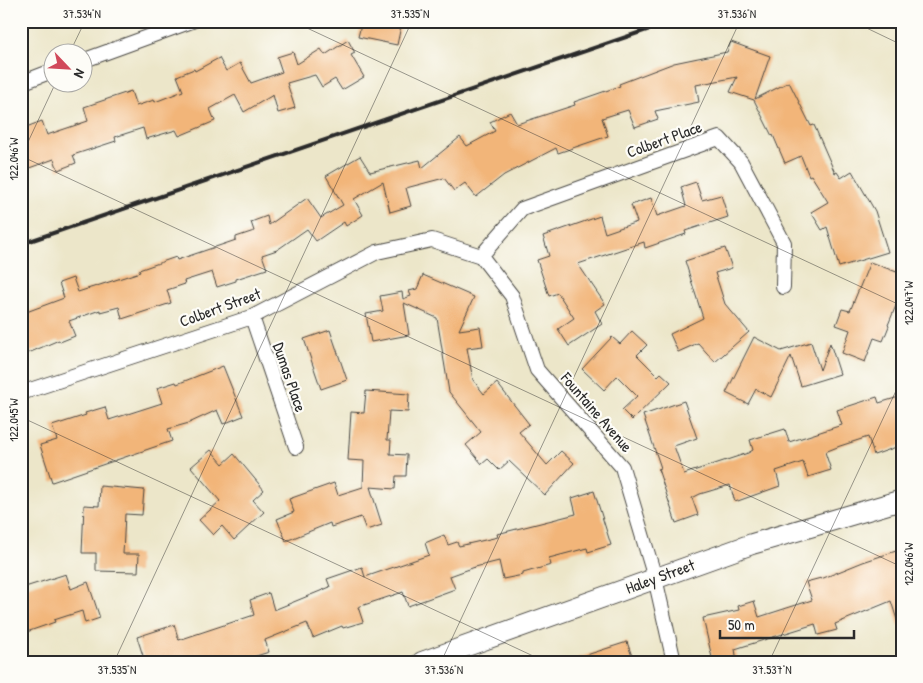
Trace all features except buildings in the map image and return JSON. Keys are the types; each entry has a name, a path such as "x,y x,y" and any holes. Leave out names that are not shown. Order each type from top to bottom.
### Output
{"street":[{"path":"92,56 192,21"},
{"path":"21,82 42,75"},
{"name":"Colbert Place","path":"481,256 522,209 719,138 741,162 784,243 783,287"},
{"name":"Colbert Street","path":"21,393 252,317 377,252 432,240 481,256"},
{"name":"Fountaine Avenue","path":"481,256 512,296 537,370 622,467 655,578 674,662"},
{"name":"Dumas Place","path":"252,317 296,448"},
{"name":"Haley Street","path":"422,662 752,544 902,500"}],"railway":[{"path":"21,244 673,21"}]}
